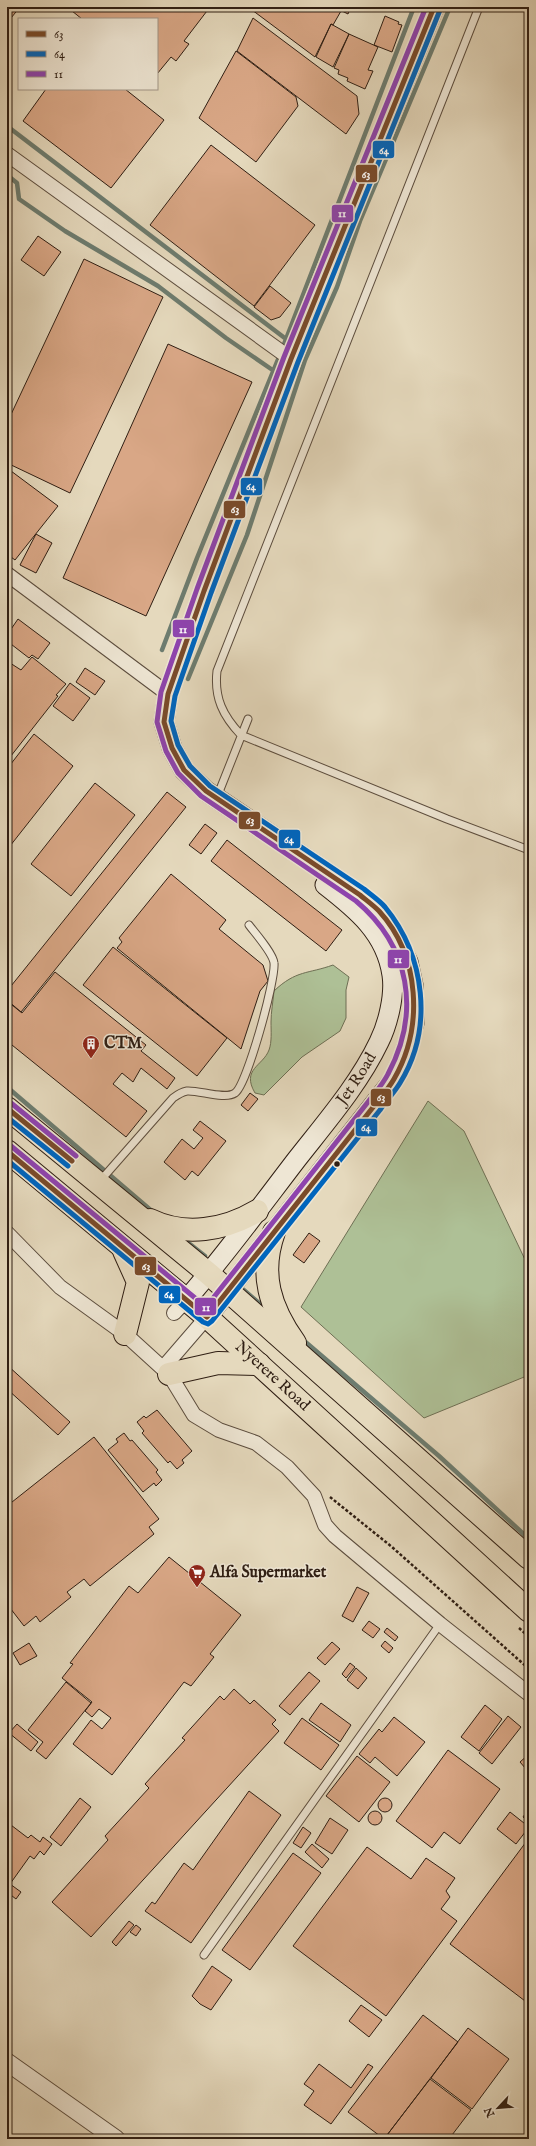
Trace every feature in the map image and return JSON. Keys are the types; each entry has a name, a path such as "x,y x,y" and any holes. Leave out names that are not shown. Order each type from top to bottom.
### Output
{"highway":[{"name":"Nyerere Road","path":"7,1108 208,1274 529,1558"},
{"name":"Nyerere Road","path":"7,1151 120,1244 181,1306 207,1317 529,1611"},
{"path":"133,1211 160,1225 180,1229 219,1227 244,1219 257,1211"},
{"path":"274,1232 268,1249 266,1269 269,1292 289,1336 308,1363"},
{"path":"120,1244 138,1282 125,1334"},
{"path":"166,1371 218,1363 259,1364"}],"main road":[{"name":"Jet Road","path":"207,1317 362,1122 394,1079 405,1054 414,1023 413,985 408,962 395,935 379,911 355,891 206,791 184,770 172,748 164,722 168,694 204,591 291,359 434,7"},
{"name":"Jet Road","path":"181,1306 208,1274 332,1114 370,1060 390,1016 392,976 381,941 362,914 304,868 275,838"}],"street":[{"path":"7,154 291,359"},
{"path":"7,574 168,694"},
{"path":"7,1233 60,1287 125,1334 166,1371 194,1415 219,1430 256,1443 287,1467 314,1496 325,1525 335,1536 440,1624 529,1694"},
{"name":"Jet Road","path":"166,1371 207,1317"},
{"path":"7,2062 116,2139"}],"lane":[{"path":"479,7 217,671 216,684 222,710 229,722 241,735 447,819 529,850"},
{"path":"217,798 248,719"},
{"path":"99,1183 173,1098 187,1091 231,1095 238,1090 248,1069 271,990 274,962 249,925"},
{"path":"204,1955 440,1624"}],"path":[{"path":"328,1495 392,1547 529,1669"}],"green space":[{"path":"333,965 349,977 346,990 346,1018 340,1031 302,1057 264,1095 255,1093 251,1085 250,1078 254,1068 266,1055 270,1047 271,1014 274,991 289,979"},
{"path":"428,1101 464,1131 529,1268 529,1375 424,1418 301,1307"}],"building":[{"path":"7,7 20,7 11,18 7,15"},
{"path":"67,7 210,7 184,41 189,44 176,61 171,57 158,73 158,18 81,18"},
{"path":"248,7 333,7 341,11 333,25 331,24 315,57"},
{"path":"334,7 351,7 348,14"},
{"path":"385,16 399,22 398,24 402,25 392,52 374,45"},
{"path":"253,18 357,96 359,114 346,134 237,51"},
{"path":"331,24 349,34 333,67 316,57"},
{"path":"349,34 378,47 368,70 373,71 365,89 347,81 348,78 338,74 339,70 334,68"},
{"path":"236,51 296,97 298,106 256,162 199,118"},
{"path":"45,90 126,90 164,120 111,188 23,121"},
{"path":"211,145 315,225 254,306 150,225"},
{"path":"38,236 61,252 44,276 21,260"},
{"path":"84,259 163,297 70,493 7,463 7,423"},
{"path":"270,286 291,303 280,317 271,320 254,307"},
{"path":"168,344 252,382 146,616 63,578"},
{"path":"7,468 58,506 15,560 7,554"},
{"path":"36,534 52,543 36,573 20,565"},
{"path":"18,619 50,643 38,659 32,655 29,658 7,641 7,635"},
{"path":"32,657 66,684 56,695 58,696 7,761 7,661 21,670"},
{"path":"85,668 105,681 95,695 76,682"},
{"path":"70,683 90,698 73,721 53,706"},
{"path":"34,734 73,766 10,846 7,844 7,769"},
{"path":"95,783 135,815 71,896 31,864"},
{"path":"167,792 186,807 21,1012 7,1000 7,991"},
{"path":"205,824 217,833 201,854 189,845"},
{"path":"227,840 342,930 326,951 211,861"},
{"path":"171,874 226,920 219,929 263,965 268,981 260,991 241,1049 117,948 122,942 119,938"},
{"path":"113,947 227,1038 197,1076 83,985"},
{"name":"CTM","path":"55,972 146,1045 141,1051 175,1078 167,1089 141,1068 133,1082 122,1073 113,1084 147,1111 126,1137 7,1041 7,1001 22,1013"},
{"path":"250,1093 258,1099 248,1111 241,1105"},
{"path":"200,1121 226,1141 198,1176 192,1171 185,1180 164,1162 182,1139 194,1149 203,1138 193,1130"},
{"path":"309,1233 320,1241 304,1263 293,1255"},
{"path":"7,1365 70,1422 58,1435 7,1389"},
{"path":"157,1410 192,1451 182,1460 184,1463 177,1469 170,1461 168,1463 142,1433 144,1431 137,1422 144,1416 146,1418"},
{"path":"124,1433 158,1470 156,1472 162,1480 156,1486 154,1483 143,1492 108,1450 118,1442 116,1439"},
{"path":"94,1437 159,1519 149,1527 154,1534 90,1586 84,1579 67,1592 71,1597 40,1622 36,1616 24,1626 7,1604 7,1506"},
{"path":"169,1557 241,1615 210,1654 214,1657 191,1686 184,1682 112,1775 73,1744 91,1720 102,1729 111,1718 99,1709 92,1717 85,1711 92,1702 62,1678 73,1664 70,1663 129,1586 138,1593"},
{"path":"357,1587 369,1593 353,1622 342,1616"},
{"path":"369,1621 380,1629 373,1638 362,1630"},
{"path":"387,1628 398,1637 395,1641 384,1632"},
{"path":"385,1641 393,1648 389,1653 381,1646"},
{"path":"332,1642 340,1649 325,1665 317,1658"},
{"path":"29,1643 37,1656 20,1665 13,1653"},
{"path":"350,1663 355,1667 346,1678 342,1674"},
{"path":"356,1668 367,1678 358,1689 347,1680"},
{"path":"309,1672 320,1681 290,1715 279,1706"},
{"path":"66,1682 91,1703 46,1759 36,1751 43,1742 28,1730"},
{"path":"234,1689 250,1704 254,1700 276,1720 272,1724 279,1731 91,1937 52,1902 108,1840 105,1836 149,1788 145,1784 185,1740 182,1738 220,1696 224,1700"},
{"path":"321,1703 351,1725 340,1742 309,1720"},
{"path":"485,1705 502,1719 479,1751 461,1737"},
{"path":"508,1716 521,1727 492,1764 479,1753"},
{"path":"394,1717 425,1742 397,1776 375,1757 370,1763 359,1754 379,1729 382,1732"},
{"path":"302,1718 339,1745 321,1770 284,1743"},
{"path":"17,1724 38,1742 31,1751 9,1733"},
{"path":"448,1750 500,1789 460,1844 444,1832 432,1848 396,1821"},
{"path":"529,1754 529,1767 526,1769 520,1762"},
{"path":"357,1756 390,1782 359,1822 326,1796"},
{"path":"249,1791 281,1815 191,1943 145,1911 152,1902 155,1904 184,1863 193,1870"},
{"path":"80,1798 91,1807 61,1846 50,1837"},
{"path":"385,1798 390,1800 392,1805 390,1810 385,1812 380,1810 378,1805 380,1800"},
{"path":"529,1808 529,1822 523,1817"},
{"path":"375,1811 380,1813 382,1818 380,1823 375,1825 370,1823 368,1818 370,1813"},
{"path":"510,1812 529,1827 516,1844 497,1829"},
{"path":"330,1818 348,1830 332,1854 315,1843"},
{"path":"7,1822 28,1838 31,1835 40,1842 43,1837 52,1844 44,1855 40,1851 34,1859 30,1856 10,1884 21,1892 16,1899 7,1892"},
{"path":"303,1827 311,1833 301,1848 293,1843"},
{"path":"529,1838 529,2004 450,1944"},
{"path":"312,1844 329,1859 322,1868 305,1852"},
{"path":"367,1847 411,1879 426,1858 455,1878 446,1891 450,1897 441,1909 457,1921 386,2016 293,1946"},
{"path":"293,1853 321,1873 250,1970 222,1950"},
{"path":"129,1921 134,1925 116,1946 112,1942"},
{"path":"136,1925 141,1929 136,1936 130,1932"},
{"path":"212,1966 232,1980 211,2010 200,2004 192,1996"},
{"path":"361,2005 382,2020 369,2037 349,2021"},
{"path":"423,2015 458,2042 384,2139 348,2112"},
{"path":"468,2028 509,2059 472,2109 431,2078"},
{"path":"319,2064 351,2088 368,2064 373,2067 331,2124 304,2105 314,2091 304,2084"},
{"path":"430,2079 471,2110 449,2139 384,2139"}],"waterway":[{"path":"162,650 197,558 281,352 414,7"},
{"path":"188,679 247,535 305,360 337,287 360,221 450,7"},
{"path":"7,126 286,339"},
{"path":"7,175 17,183 19,199 65,231 158,286 226,338 274,371"},
{"path":"7,1087 153,1212"},
{"path":"181,1237 205,1256"},
{"path":"238,1285 267,1310"},
{"path":"302,1339 439,1456 529,1539"}],"transit line":[{"name":"11","path":"11,1146 206,1307 379,1088 388,1074 398,1051 405,1027 407,1004 405,981 399,959 388,938 374,919 356,901 201,796 178,773 166,751 157,722 161,692 197,589 284,357 426,7"},
{"name":"63","path":"7,1151 207,1317 387,1089 404,1059 410,1037 413,1015 413,992 410,970 403,949 393,929 379,911 360,895 206,791 184,770 172,748 164,722 168,694 204,591 291,359 434,7"},
{"name":"64","path":"7,1160 203,1322 208,1324 212,1321 380,1110 400,1083 411,1062 418,1039 421,1016 420,993 416,970 409,947 399,926 385,907 364,889 210,786 190,766 178,745 171,721 175,696 211,593 298,362 440,10"},
{"name":"11","path":"11,1103 76,1156"},
{"name":"63","path":"7,1108 72,1161"},
{"name":"64","path":"7,1117 68,1166"}],"place":[{"name":"CTM","path":"91,1059"},
{"name":"Alfa Supermarket","path":"197,1588"}]}
